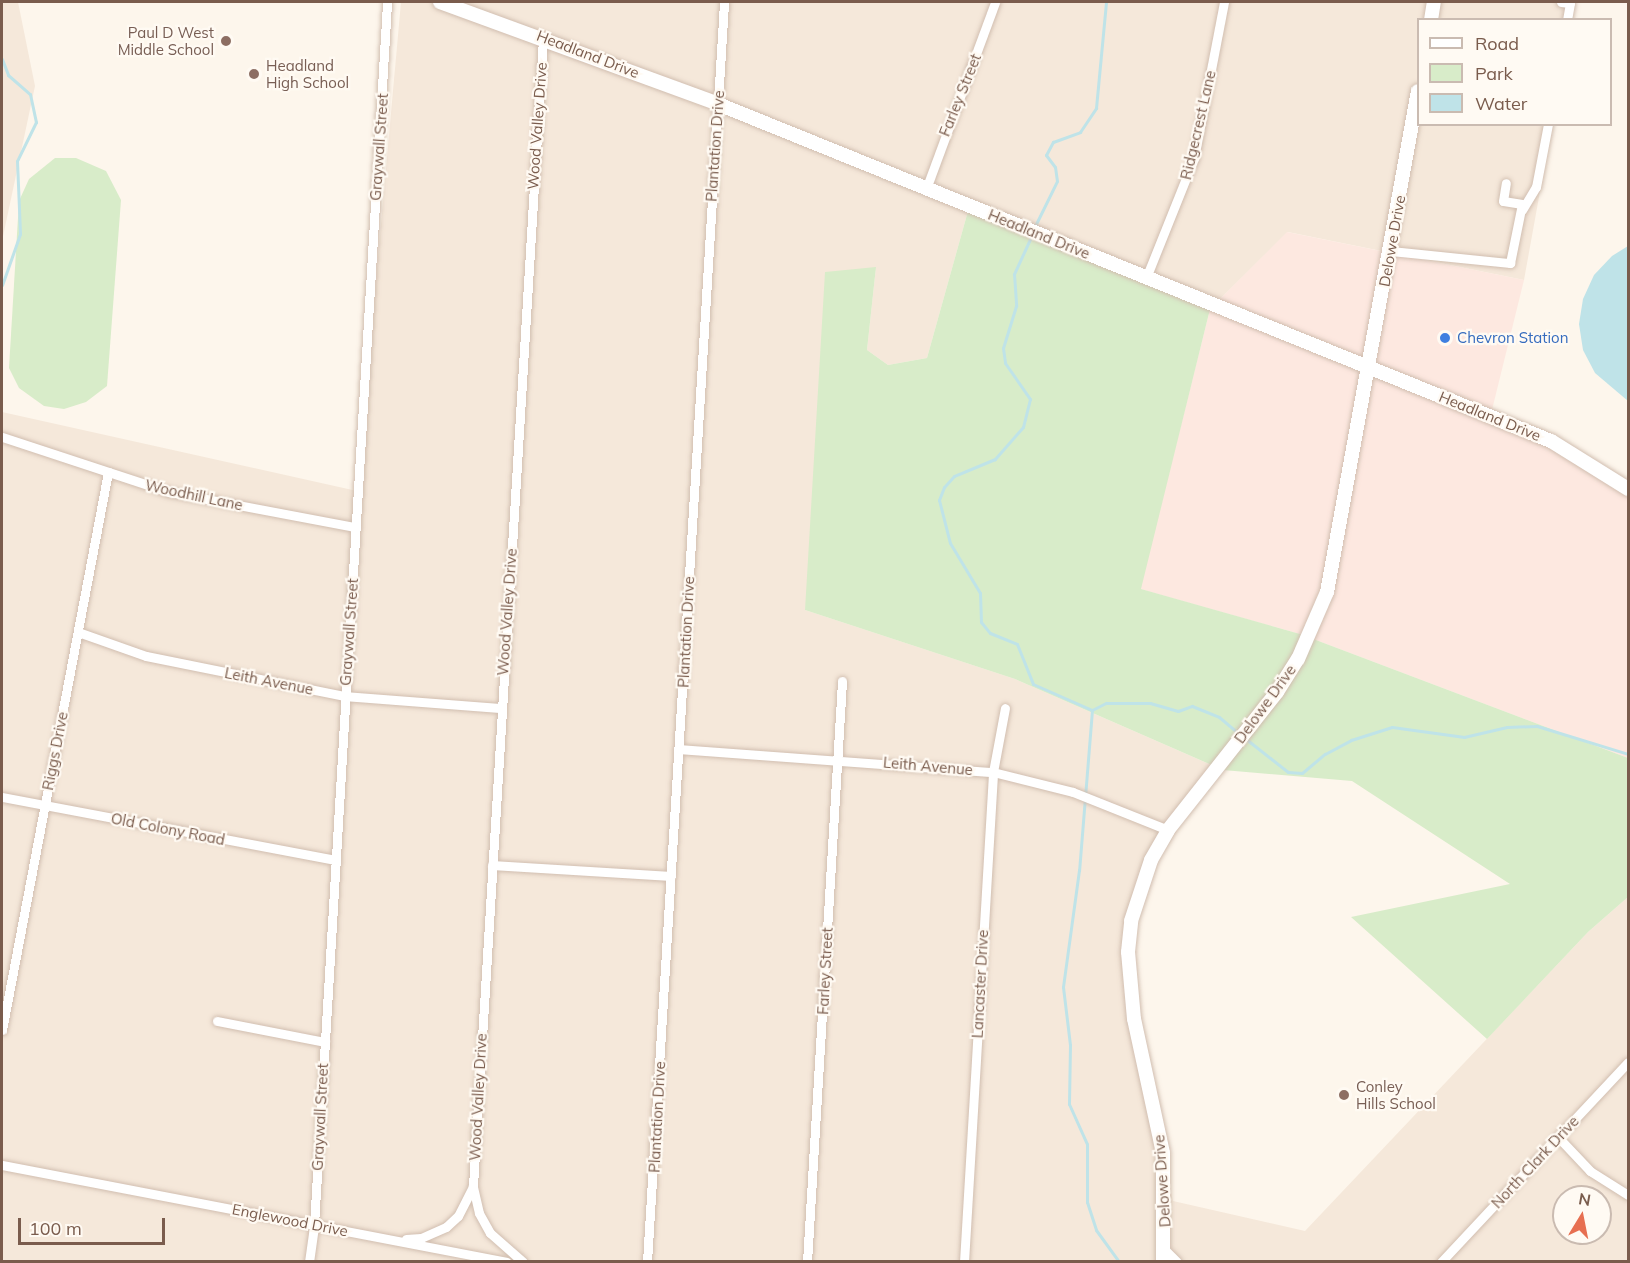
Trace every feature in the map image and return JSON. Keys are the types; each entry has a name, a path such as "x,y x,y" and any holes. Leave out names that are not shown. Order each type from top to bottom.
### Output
{"main road":[{"name":"Headland Drive","path":"440,2 543,37 718,104 1551,441 1629,489"},
{"path":"1431,18 1434,2"},
{"name":"Delowe Drive","path":"1164,1256 1162,1153 1134,1019 1128,952 1139,889 1168,830 1277,692 1314,626 1336,559 1417,102"}],"street":[{"name":"Graywall Street","path":"309,1262 314,1225 387,2"},
{"name":"Plantation Drive","path":"647,1262 724,2"},
{"name":"Farley Street","path":"926,189 995,2"},
{"name":"Ridgecrest Lane","path":"1146,278 1194,158 1224,2"},
{"path":"1561,2 1570,3 1567,18"},
{"name":"Wood Valley Drive","path":"523,1262 490,1233 479,1213 473,1186 543,37"},
{"path":"1520,213 1536,188 1548,126"},
{"path":"1390,251 1510,263 1521,204 1503,201 1506,183"},
{"name":"Woodhill Lane","path":"2,437 169,492 355,527"},
{"name":"Riggs Drive","path":"2,1030 108,472"},
{"name":"Leith Avenue","path":"78,632 146,656 345,696 502,708"},
{"name":"Farley Street","path":"807,1262 842,681"},
{"name":"Lancaster Drive","path":"964,1262 993,772 1005,708"},
{"name":"Leith Avenue","path":"678,749 993,772 1073,792 1168,830"},
{"name":"Old Colony Road","path":"2,797 335,860"},
{"path":"492,866 671,876"},
{"path":"217,1021 324,1042"},
{"name":"North Clark Drive","path":"1441,1262 1629,1062"},
{"path":"1558,1137 1590,1171 1629,1195"},
{"name":"Englewood Drive","path":"2,1165 507,1262"},
{"name":"Wood Valley Drive","path":"365,1235 407,1239 434,1233 458,1216 473,1186"},
{"path":"1164,1256 1177,1262"}],"shaded area":[{"path":"2,2 18,2 35,86 2,241"},
{"path":"401,2 1573,2 1570,18 1417,18 1417,126 1552,126 1524,280 1288,232 1210,309 968,211 927,358 888,365 867,350 876,267 805,610 1015,679 1216,767 1131,905 1143,1062 1173,1201 1305,1231 1588,932 1628,897 1628,1261 2,1262 2,412 357,491"},
{"path":"1287,232 1524,280 1490,418 1628,485 1628,758 1300,634 1140,589 1210,309"}],"green space":[{"path":"55,158 76,158 106,171 121,200 107,386 86,402 64,409 44,406 19,388 9,368 19,201 29,179"},
{"path":"968,211 1210,309 1141,589 1300,634 1628,758 1628,897 1588,932 1487,1039 1351,917 1510,884 1352,781 1223,770 1015,679 805,610 825,272 876,267 867,350 888,365 927,358"}],"water":[{"path":"1628,246 1628,401 1595,373 1583,350 1579,324 1583,299 1594,275 1612,256"}],"waterway":[{"path":"1034,228 1057,181 1055,167 1046,155 1053,142 1080,132 1096,108 1106,2"},
{"path":"2,59 8,75 30,94 36,122 17,161 20,234 2,285"},
{"path":"1031,237 1014,274 1016,306 1003,348 1005,363 1030,399 1023,427 995,459 954,476 944,487 939,500 950,543 980,593 981,622 990,633 1017,644 1033,684 1092,710"},
{"path":"1092,710 1106,703 1150,703 1178,711 1192,706 1219,717 1238,733"},
{"path":"1092,710 1079,870 1063,987 1070,1045 1069,1104 1087,1144 1087,1202 1096,1230 1119,1262"},
{"path":"1246,739 1288,772 1302,773 1325,754 1351,740 1392,727 1464,737 1507,727 1537,726 1628,754"}],"place":[{"name":"Paul D West Middle School","path":"226,41"},
{"name":"Headland High School","path":"254,74"},
{"name":"Chevron Station","path":"1445,338"},
{"name":"Conley Hills School","path":"1344,1095"}]}
